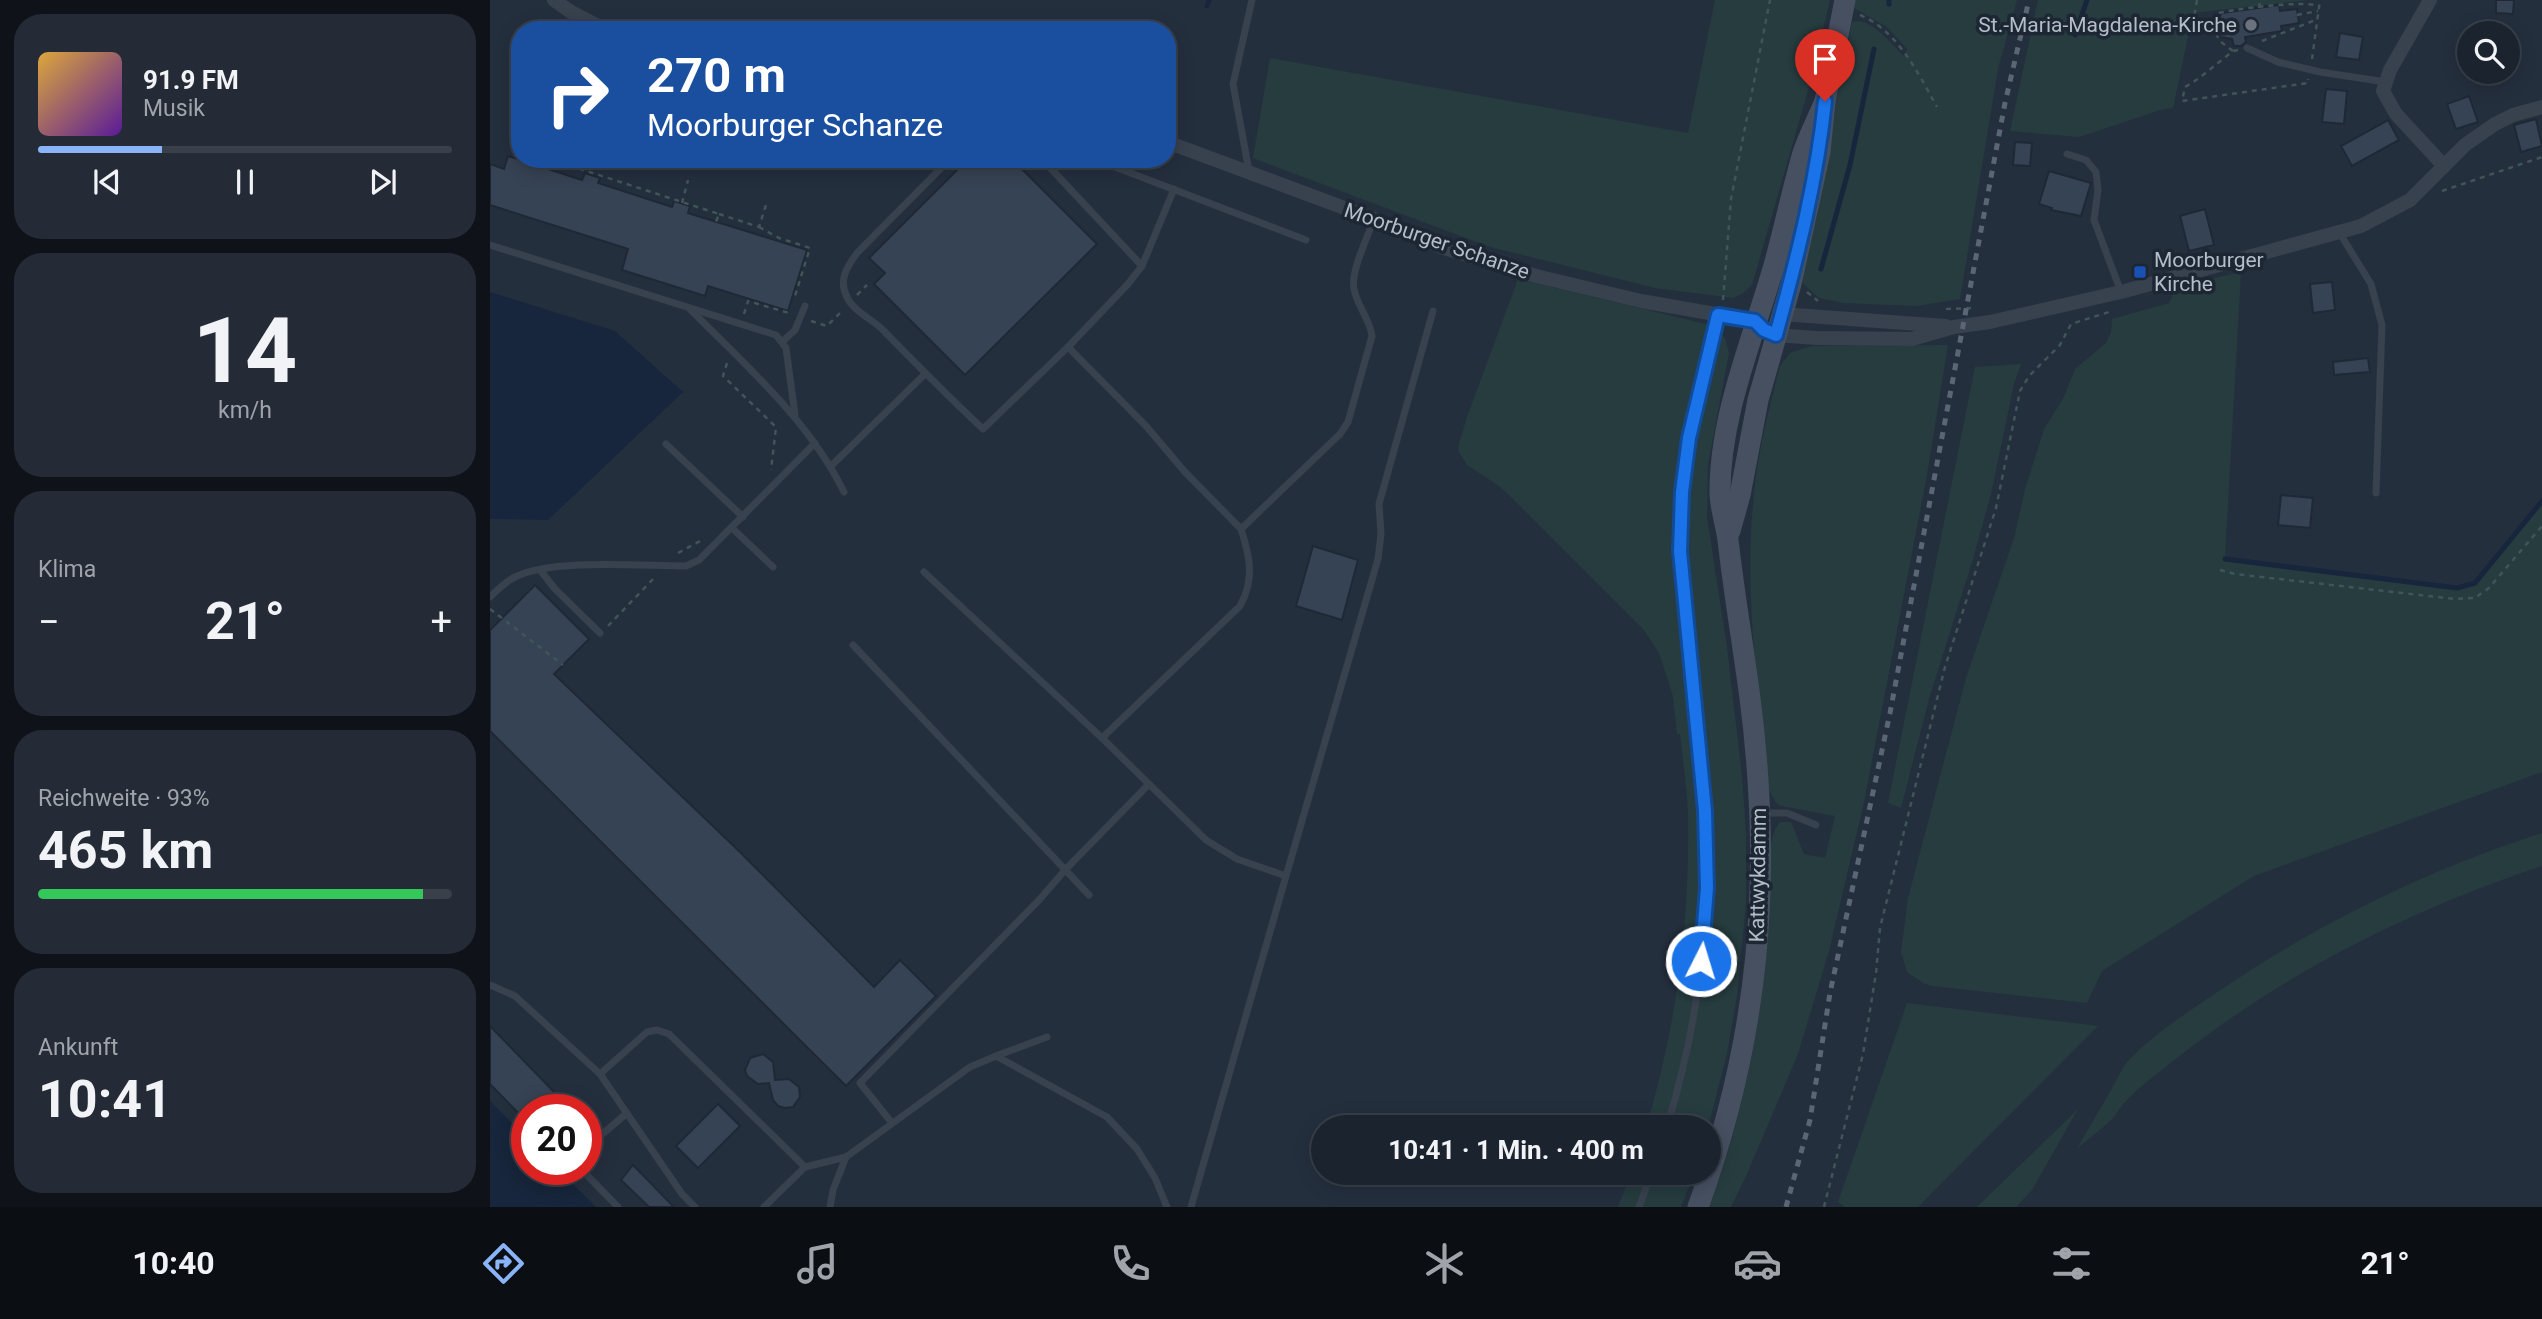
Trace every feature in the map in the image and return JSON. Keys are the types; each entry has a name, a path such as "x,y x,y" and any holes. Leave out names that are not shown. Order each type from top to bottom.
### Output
{"main road":[{"path":"1825,101 1844,6"},
{"name":"Kattwykdamm","path":"1728,537 1740,495 1750,432 1791,284 1820,152 1825,101"},
{"name":"Kattwykdamm","path":"1698,1207 1737,1080 1752,995 1760,908 1760,813 1749,698 1720,496 1723,458 1734,399 1755,321 1772,270 1804,150 1825,101"},
{"path":"1755,321 1764,330 1778,325"}],"street":[{"path":"554,0 588,21"},
{"path":"2430,0 2390,70 2384,91 2396,114 2444,166"},
{"path":"1778,325 1973,325 2121,292 2339,232 2373,221 2410,200 2465,145 2495,124 2513,115 2542,107"},
{"name":"Moorburger Schanze","path":"1176,145 1444,248 1536,276 1641,301 1755,321"},
{"path":"1778,325 1816,338 1912,339 1954,327"}],"lane":[{"path":"1249,173 1233,84 1252,0"},
{"path":"2243,47 2278,62 2310,70 2386,82"},
{"path":"2067,154 2086,160 2096,172 2098,190 2094,220 2121,292"},
{"path":"941,168 858,253 846,268 844,286 850,302 881,328 983,429 1128,285 1142,266 1174,189"},
{"path":"1050,168 1142,266"},
{"path":"1118,168 1306,240"},
{"path":"1241,529 1340,434 1348,422 1372,336 1353,282 1374,219"},
{"path":"2339,232 2371,284 2382,325 2376,493"},
{"path":"490,245 768,332 786,348 795,415"},
{"path":"782,342 793,333 805,306"},
{"path":"689,309 795,415 831,466 844,492"},
{"path":"1191,1207 1378,559 1381,534 1379,504 1433,311"},
{"path":"1670,1115 1691,1032 1707,888 1705,811 1680,551 1682,492 1689,438 1718,315"},
{"path":"1068,347 1146,426 1185,472 1241,529 1250,558 1248,592 1240,606 1102,738"},
{"path":"831,466 925,374"},
{"path":"490,597 503,583 516,576 540,570 566,566 686,566 699,560 815,443"},
{"path":"666,444 743,517"},
{"path":"732,528 773,567"},
{"path":"540,570 555,589 600,633"},
{"path":"924,572 1102,738 1206,840 1237,859 1286,876"},
{"path":"853,645 1089,895"},
{"path":"892,1123 860,1083 1149,784"},
{"path":"1760,813 1787,813 1816,825"},
{"path":"490,985 515,996 600,1074 682,1194 695,1207"},
{"path":"600,1074 647,1032 657,1030 669,1034 806,1167"},
{"path":"764,1207 806,1167 846,1157 970,1067 1047,1037"},
{"path":"996,1056 1107,1116 1137,1149 1155,1178 1167,1207"},
{"path":"602,1134 626,1113"},
{"path":"830,1207 833,1190 846,1157"},
{"path":"597,1185 618,1207"},
{"path":"1639,1207 1647,1185"}],"path":[{"path":"1718,315 1725,296 1731,199 1770,0"},
{"path":"2197,0 2193,23 2214,28"},
{"path":"2259,7 2260,0"},
{"path":"2182,101 2308,83 2320,0"},
{"path":"2233,51 2221,42 2214,28 2215,14 2314,2 2319,9"},
{"path":"1844,6 1869,19 1892,37 1937,107"},
{"path":"2297,15 2319,9"},
{"path":"2181,107 2185,87 2233,51 2318,19"},
{"path":"2461,185 2542,157"},
{"path":"578,168 759,227 779,239 810,248 789,313"},
{"path":"603,185 606,177"},
{"path":"682,202 688,180"},
{"path":"639,197 642,189"},
{"path":"657,202 660,195"},
{"path":"759,227 766,205"},
{"path":"716,222 719,214"},
{"path":"1791,284 1804,289 1822,304"},
{"path":"741,323 748,301 827,326 867,285"},
{"path":"1824,1207 1863,1055 1880,928 1945,667 1996,508 2020,391 2029,376 2060,345 2071,324 2111,311 2121,292"},
{"path":"1945,309 1976,307"},
{"path":"731,351 723,376 776,427 771,473"},
{"path":"2220,570 2235,574 2455,599 2475,598 2489,588 2542,526"},
{"path":"600,633 678,553 705,538"},
{"path":"490,609 563,665"}],"green space":[{"path":"1715,0 1830,0 1811,80 1752,285 1733,298 1655,288 1490,247 1253,158 1270,58 1688,133"},
{"path":"1855,0 2017,0 1998,69 1960,299 1917,306 1843,303 1819,298 1799,280 1852,22 1859,21 1873,27 1904,56 1907,49 1887,27 1854,8"},
{"path":"2038,0 2308,0 2193,13 2173,108 2079,137 2010,131"},
{"path":"2241,272 2225,558 2457,588 2475,582 2542,501 2542,772 2254,876 2102,971 2087,1003 1923,983 1907,972 1901,952 1908,898 1966,678 2014,538 2025,489 2044,429 2063,399 2075,369 2106,343 2111,332 2112,319 2169,303 2176,287"},
{"path":"1518,279 1710,325 1680,468 1675,524 1676,553 1684,555 1689,471 1699,415 1719,333 1725,338 1729,353 1708,465 1707,517 1727,647 1742,776 1746,834 1746,903 1737,996 1727,1053 1711,1115 1649,1115 1666,1050 1679,972 1688,854 1687,804 1680,734 1677,734 1673,697 1659,653 1644,630 1511,497 1467,465 1458,447"},
{"path":"1948,345 1927,475 1864,802 1829,951 1798,1054 1747,1174 1731,1207 1708,1207 1716,1185 1721,1185 1721,1173 1741,1104 1756,1034 1769,926 1771,842 1780,822 1791,822 1804,854 1825,858 1835,816 1781,806 1776,803 1769,790 1751,594 1752,515 1766,421 1780,366 1790,353 1811,346"},
{"path":"2021,364 2014,384 1991,494 1929,699 1901,808 1888,803 1975,367"},
{"path":"2542,833 2542,866 2401,921 2268,993 2139,1088 2108,1123 2077,1149 2127,1062 2159,1033 2195,1007 2295,943 2375,900 2457,864"},
{"path":"1907,1003 2098,1026 1918,1207 1845,1207 1838,1202"},
{"path":"2078,1109 2032,1190 2016,1207 1977,1207"},
{"path":"1626,1185 1689,1185 1681,1207 1618,1207"}],"water":[{"path":"490,292 615,331 683,392 548,520 490,519"},
{"path":"490,1101 511,1122 511,1185 574,1185 596,1207 490,1207"}],"building":[{"path":"2496,0 2514,0 2513,14 2496,13"},
{"name":"St.-Maria-Magdalena-Kirche","path":"2279,5 2280,11 2297,9 2299,23 2281,26 2282,31 2245,37 2246,42 2241,46 2234,46 2232,39 2220,37 2214,24 2222,13"},
{"path":"2340,33 2363,37 2359,60 2336,57"},
{"path":"2326,89 2347,91 2344,124 2322,122"},
{"path":"2469,96 2478,122 2456,129 2447,104"},
{"path":"2536,119 2542,146 2521,152 2514,125"},
{"path":"2388,120 2399,140 2352,166 2341,146"},
{"path":"2015,142 2032,143 2030,166 2013,165"},
{"path":"508,156 511,157 511,168 545,168 582,180 585,173 600,178 598,183 672,207 674,201 690,206 688,213 807,250 788,311 708,286 705,296 622,270 628,249 490,205 490,164 504,169"},
{"path":"959,168 1021,168 1097,244 965,375 874,284 885,273 869,258"},
{"path":"2049,171 2091,183 2081,216 2051,210 2052,208 2039,204"},
{"path":"2205,209 2214,245 2189,251 2180,216"},
{"path":"2332,282 2335,310 2313,313 2310,284"},
{"path":"2368,358 2370,372 2334,375 2333,362"},
{"path":"2281,495 2313,498 2310,528 2278,525"},
{"path":"1313,546 1358,560 1342,620 1296,606"},
{"path":"535,585 589,639 554,674 740,852 874,987 900,960 936,996 846,1086 490,731 490,630"},
{"path":"490,1026 556,1094 511,1094 511,1106 490,1084"},
{"path":"763,1054 773,1062 775,1080 789,1079 799,1087 800,1097 793,1107 778,1106 773,1100 769,1083 758,1084 747,1076 745,1070 750,1058"},
{"path":"718,1104 740,1126 698,1168 676,1146"},
{"path":"633,1165 674,1207 649,1207 621,1180"}],"waterway":[{"path":"1207,6 1209,0"},
{"path":"2075,35 2087,0"},
{"path":"1821,269 1850,165 1874,49"},
{"path":"2225,559 2457,588 2475,583 2542,501"}],"railway":[{"path":"1786,1207 1810,1120 1830,993 1890,713 2005,103 2029,0"}],"place":[{"name":"St.-Maria-Magdalena-Kirche","path":"2251,25"},
{"name":"Moorburger Kirche","path":"2140,272"}],"route":[{"path":"1701,961 1707,888 1705,811 1680,551 1682,492 1689,438 1718,315 1755,321 1764,330 1776,335 1791,284 1820,152 1825,101"}]}
